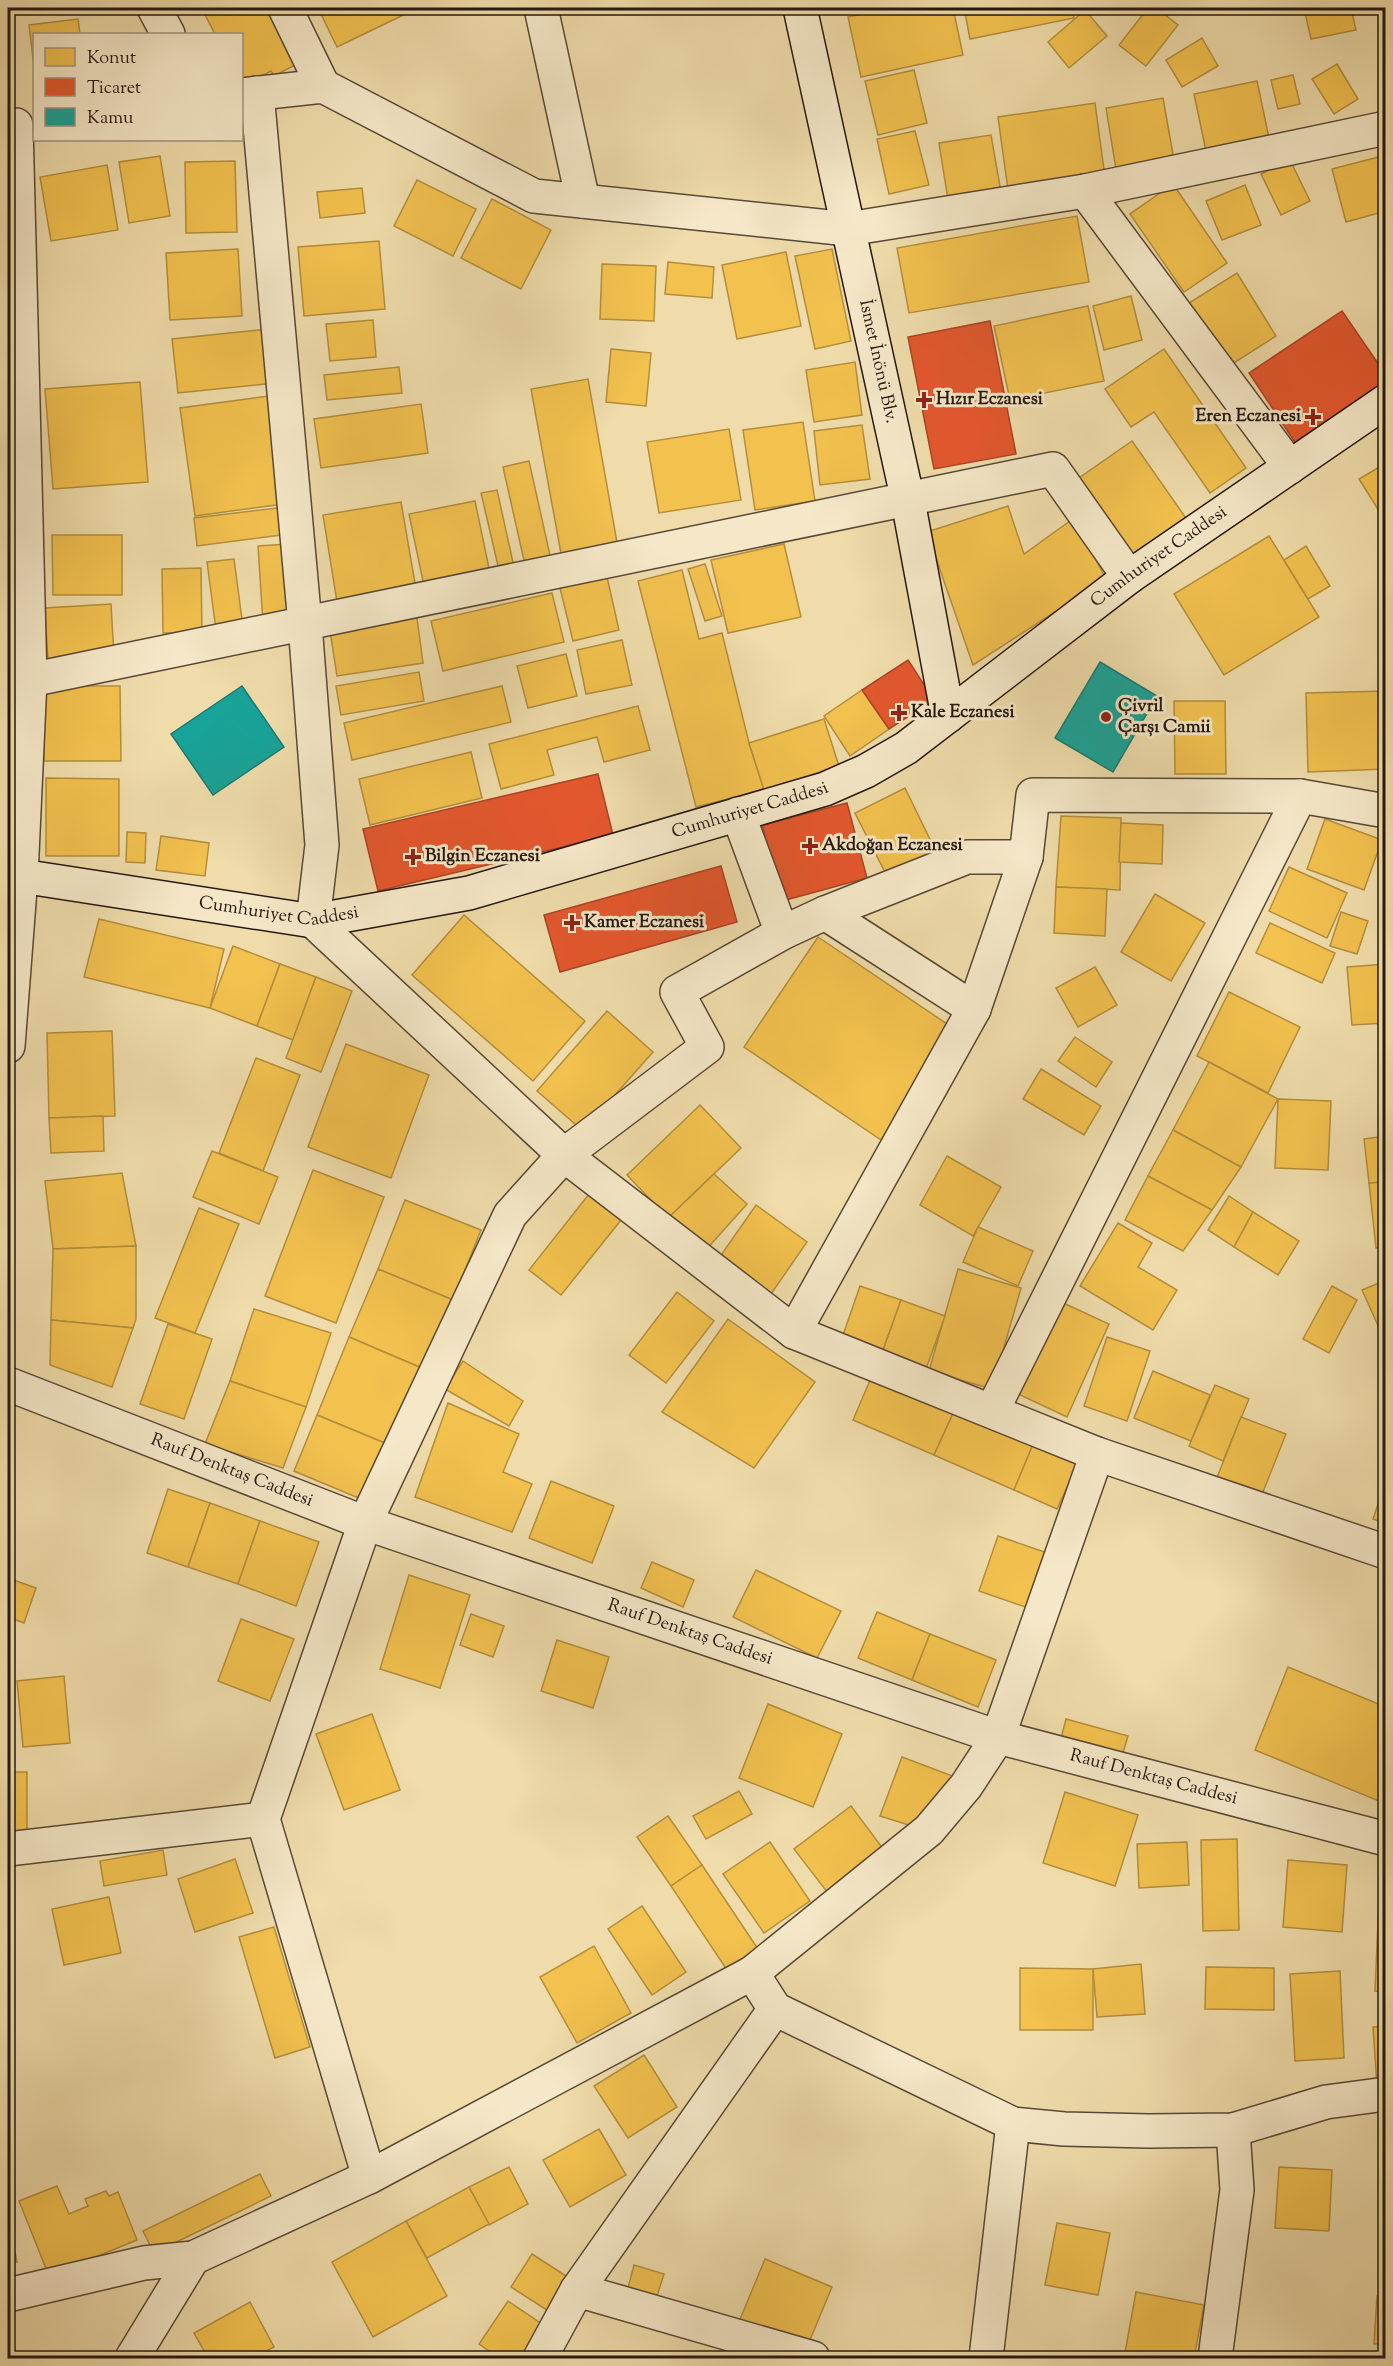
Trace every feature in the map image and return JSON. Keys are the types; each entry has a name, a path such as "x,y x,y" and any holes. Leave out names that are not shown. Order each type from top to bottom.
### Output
{"street":[{"path":"154,8 167,33"},
{"path":"285,8 323,86"},
{"path":"541,8 583,201"},
{"name":"İsmet İnönü Blv.","path":"800,8 908,501 948,716"},
{"path":"1386,128 1085,191 848,229 534,196 323,86 249,94 305,624 322,845 313,921 564,1155 794,1332 1097,1454 1386,1552"},
{"path":"8,1046 19,680 19,125"},
{"path":"1085,191 1290,467"},
{"name":"Cumhuriyet Caddesi","path":"14,875 313,921 469,893 825,789 866,771 906,748 1129,577 1386,401"},
{"path":"19,680 908,501 1053,469 1129,577"},
{"path":"794,1332 974,1009 1026,857 1033,795 1300,796 1386,811"},
{"path":"992,1412 1300,796"},
{"path":"738,814 782,933"},
{"path":"369,2177 263,1819 365,1523 510,1215 564,1155 706,1047 677,992 782,933 825,913 967,857 1026,857"},
{"path":"825,913 974,1009"},
{"name":"Rauf Denktaş Caddesi","path":"8,1384 365,1523 998,1737 1386,1839"},
{"path":"8,2295 144,2263 193,2258 369,2177 752,1973 928,1830 966,1786 998,1737 1097,1454"},
{"path":"8,1849 263,1819"},
{"path":"752,1973 775,2009 1013,2124 1064,2129 1233,2130 1326,2102 1386,2094"},
{"path":"540,2358 577,2290 775,2009"},
{"path":"986,2358 1013,2124"},
{"path":"1215,2358 1238,2190 1233,2130"},
{"path":"132,2358 193,2258"},
{"path":"577,2290 813,2358"}],"building: Konut":[{"path":"210,8 270,8 299,63 274,76 271,71 243,85 243,33 214,33 203,11"},
{"path":"318,8 418,8 337,47"},
{"path":"890,8 953,8 963,55 861,77 848,17"},
{"path":"964,8 1072,8 1074,18 970,39"},
{"path":"1148,8 1156,8 1178,25 1146,66 1119,45"},
{"path":"1304,8 1351,8 1356,30 1311,39"},
{"path":"1085,10 1107,36 1069,68 1048,42"},
{"path":"78,19 80,33 33,33 33,59 29,25"},
{"path":"1202,38 1218,66 1182,87 1166,60"},
{"path":"1337,64 1358,99 1334,114 1312,79"},
{"path":"914,70 927,123 878,135 865,81"},
{"path":"1293,75 1300,104 1278,109 1271,80"},
{"path":"1257,81 1269,138 1206,151 1194,94"},
{"path":"1163,98 1174,160 1116,169 1106,108"},
{"path":"1095,103 1105,177 1008,190 998,117"},
{"path":"915,131 929,185 889,194 877,139"},
{"path":"991,135 1001,192 948,200 939,143"},
{"path":"1386,155 1386,211 1346,222 1332,169"},
{"path":"160,156 170,216 129,223 119,162"},
{"path":"1290,160 1310,201 1281,215 1261,174"},
{"path":"235,161 237,232 186,233 185,162"},
{"path":"107,165 118,230 51,241 40,177"},
{"path":"417,180 476,209 453,256 394,226"},
{"path":"1173,184 1227,263 1184,292 1130,214"},
{"path":"1245,185 1261,225 1222,240 1206,201"},
{"path":"362,188 365,213 320,218 317,192"},
{"path":"492,199 551,230 521,289 461,258"},
{"path":"1077,216 1089,282 909,313 897,248"},
{"path":"379,241 385,309 304,316 298,247"},
{"path":"238,249 242,316 170,320 166,253"},
{"path":"832,249 851,341 815,349 795,256"},
{"path":"786,252 801,326 737,339 722,265"},
{"path":"668,262 714,267 712,298 665,294"},
{"path":"602,264 656,266 654,321 600,319"},
{"path":"1237,273 1276,336 1229,366 1189,303"},
{"path":"1131,296 1142,340 1104,350 1093,306"},
{"path":"1088,306 1104,381 1010,400 994,326"},
{"path":"373,320 376,357 330,361 326,324"},
{"path":"269,329 275,383 178,393 172,339"},
{"path":"611,349 651,353 646,406 606,402"},
{"path":"1164,349 1246,468 1210,493 1154,412 1131,427 1105,389"},
{"path":"855,362 862,415 814,422 806,370"},
{"path":"399,367 402,393 327,400 324,375"},
{"path":"588,379 618,548 562,559 531,389"},
{"path":"140,382 148,482 53,489 45,389"},
{"path":"276,395 291,503 195,516 180,408"},
{"path":"421,404 428,453 321,468 314,419"},
{"path":"803,422 815,501 755,510 743,430"},
{"path":"862,425 870,479 820,485 814,431"},
{"path":"729,429 741,500 659,513 647,442"},
{"path":"1132,441 1188,521 1135,559 1079,478"},
{"path":"529,461 551,560 525,565 503,467"},
{"path":"1386,463 1386,518 1384,519 1359,479"},
{"path":"497,490 514,567 499,570 481,493"},
{"path":"475,501 490,573 424,586 409,514"},
{"path":"401,502 416,589 337,602 323,515"},
{"path":"1008,506 1024,554 1074,518 1106,579 973,665 927,532"},
{"path":"286,507 289,534 197,546 194,518"},
{"path":"52,535 122,535 122,595 53,595"},
{"path":"1269,536 1319,617 1224,675 1174,594"},
{"path":"287,544 292,622 263,624 258,546"},
{"path":"784,544 801,617 728,633 711,560"},
{"path":"1306,546 1330,586 1308,599 1284,560"},
{"path":"1379,555 1386,555 1386,623 1380,623"},
{"path":"234,559 243,627 216,630 207,562"},
{"path":"705,564 722,616 705,621 688,569"},
{"path":"201,568 202,632 163,633 162,569"},
{"path":"682,570 699,639 722,633 749,743 764,790 696,807 638,581"},
{"path":"607,577 619,630 573,641 560,588"},
{"path":"18,587 20,671 8,671 8,588"},
{"path":"552,593 564,642 443,671 431,621"},
{"path":"111,604 114,657 48,661 45,608"},
{"path":"417,618 423,663 337,676 330,631"},
{"path":"622,640 632,685 586,694 577,650"},
{"path":"566,654 577,696 528,708 517,666"},
{"path":"419,672 424,701 341,715 336,686"},
{"path":"44,686 120,686 121,761 44,761"},
{"path":"502,686 511,722 352,760 344,723"},
{"path":"862,690 889,729 850,756 824,716"},
{"path":"1386,691 1386,769 1308,772 1306,693"},
{"path":"1174,701 1225,701 1226,774 1175,774"},
{"path":"638,706 650,750 604,762 597,737 547,750 554,775 501,789 489,744"},
{"path":"824,719 839,766 764,790 749,743"},
{"path":"471,752 482,798 370,825 359,779"},
{"path":"46,778 119,779 119,856 46,856"},
{"path":"905,788 940,860 891,884 855,813"},
{"path":"1061,816 1121,818 1120,890 1056,887"},
{"path":"1325,819 1382,840 1364,890 1307,869"},
{"path":"1121,823 1163,825 1162,864 1119,862"},
{"path":"127,832 146,833 145,863 126,862"},
{"path":"161,836 209,843 205,876 156,870"},
{"path":"1289,867 1347,893 1327,938 1269,911"},
{"path":"1056,887 1107,889 1105,936 1054,933"},
{"path":"1155,894 1205,923 1171,981 1121,952"},
{"path":"1341,912 1368,921 1357,954 1330,946"},
{"path":"464,915 585,1021 533,1081 412,975"},
{"path":"99,919 224,949 210,1008 84,977"},
{"path":"1270,923 1335,953 1322,983 1256,953"},
{"path":"818,937 956,1030 881,1140 744,1047"},
{"path":"233,946 280,964 257,1026 210,1008"},
{"path":"280,964 316,977 293,1040 257,1026"},
{"path":"1386,964 1386,1023 1352,1025 1347,967"},
{"path":"1095,967 1117,1005 1078,1027 1056,988"},
{"path":"316,977 352,991 321,1072 286,1058"},
{"path":"1229,992 1300,1027 1268,1093 1197,1056"},
{"path":"607,1011 653,1052 583,1131 537,1091"},
{"path":"112,1031 115,1116 49,1118 47,1033"},
{"path":"1075,1037 1112,1062 1096,1087 1058,1061"},
{"path":"346,1044 429,1075 391,1178 308,1147"},
{"path":"256,1058 300,1075 263,1171 219,1153"},
{"path":"1209,1062 1278,1099 1241,1167 1173,1130"},
{"path":"1041,1069 1101,1106 1084,1135 1023,1099"},
{"path":"1278,1099 1331,1101 1328,1170 1275,1168"},
{"path":"700,1105 741,1148 668,1218 627,1175"},
{"path":"103,1116 104,1151 51,1153 49,1118"},
{"path":"1173,1130 1241,1167 1212,1210 1148,1176"},
{"path":"1386,1136 1386,1182 1369,1183 1364,1139"},
{"path":"212,1151 278,1177 259,1224 193,1197"},
{"path":"947,1156 1001,1187 973,1236 920,1205"},
{"path":"313,1170 384,1197 336,1323 265,1296"},
{"path":"122,1173 136,1246 53,1249 45,1181"},
{"path":"714,1174 747,1204 704,1252 668,1218"},
{"path":"1148,1176 1212,1210 1183,1251 1125,1220"},
{"path":"1386,1182 1386,1247 1376,1248 1369,1183"},
{"path":"589,1194 621,1220 561,1295 529,1270"},
{"path":"1229,1196 1253,1212 1234,1247 1208,1230"},
{"path":"405,1200 481,1230 453,1300 378,1269"},
{"path":"756,1205 807,1242 771,1294 719,1258"},
{"path":"199,1208 239,1224 195,1333 155,1318"},
{"path":"1253,1212 1299,1241 1278,1275 1234,1247"},
{"path":"1118,1223 1152,1243 1138,1267 1177,1290 1153,1330 1080,1286"},
{"path":"978,1227 1033,1251 1018,1286 963,1262"},
{"path":"136,1246 136,1319 133,1328 51,1320 53,1249"},
{"path":"378,1269 453,1300 424,1369 349,1337"},
{"path":"958,1269 1021,1288 992,1389 929,1371"},
{"path":"1386,1280 1386,1328 1380,1330 1362,1290"},
{"path":"860,1286 901,1300 882,1353 842,1338"},
{"path":"1332,1286 1357,1300 1329,1353 1303,1339"},
{"path":"677,1292 714,1321 666,1383 629,1355"},
{"path":"901,1300 945,1316 926,1369 882,1353"},
{"path":"1059,1301 1109,1324 1067,1417 1018,1394"},
{"path":"254,1309 331,1333 306,1407 230,1381"},
{"path":"728,1319 815,1382 754,1468 662,1412"},
{"path":"51,1320 133,1328 112,1387 50,1365"},
{"path":"168,1324 212,1339 184,1419 140,1404"},
{"path":"349,1337 424,1369 392,1446 317,1415"},
{"path":"1107,1337 1150,1351 1127,1421 1084,1406"},
{"path":"463,1361 523,1401 509,1426 445,1389"},
{"path":"874,1371 956,1407 934,1455 853,1420"},
{"path":"1153,1371 1210,1395 1191,1441 1134,1418"},
{"path":"230,1381 306,1407 283,1468 205,1444"},
{"path":"1215,1385 1249,1399 1223,1461 1189,1446"},
{"path":"448,1403 519,1434 503,1472 532,1484 512,1532 415,1497"},
{"path":"956,1407 1034,1442 1014,1490 934,1455"},
{"path":"317,1415 392,1446 368,1502 294,1471"},
{"path":"1241,1417 1286,1434 1261,1497 1216,1480"},
{"path":"1034,1442 1079,1461 1057,1509 1014,1490"},
{"path":"1386,1480 1386,1524 1373,1519"},
{"path":"551,1481 614,1506 592,1563 529,1538"},
{"path":"168,1489 210,1503 188,1567 147,1553"},
{"path":"210,1503 260,1521 238,1584 188,1567"},
{"path":"260,1521 319,1542 296,1606 238,1584"},
{"path":"998,1536 1056,1556 1037,1611 979,1591"},
{"path":"652,1562 694,1580 683,1607 641,1588"},
{"path":"756,1570 841,1611 817,1658 733,1617"},
{"path":"409,1575 470,1595 440,1688 380,1669"},
{"path":"8,1578 36,1588 24,1623 8,1617"},
{"path":"877,1612 930,1634 912,1680 858,1658"},
{"path":"471,1614 504,1626 493,1657 460,1645"},
{"path":"241,1619 294,1639 270,1701 218,1681"},
{"path":"930,1634 996,1660 978,1707 912,1680"},
{"path":"557,1640 609,1657 593,1708 541,1691"},
{"path":"1288,1667 1386,1707 1386,1804 1255,1750"},
{"path":"64,1676 70,1743 23,1747 17,1681"},
{"path":"768,1704 842,1734 813,1807 739,1778"},
{"path":"372,1714 400,1790 344,1810 316,1734"},
{"path":"1066,1719 1128,1736 1120,1763 1059,1746"},
{"path":"902,1757 963,1780 924,1830 880,1816"},
{"path":"8,1772 27,1772 27,1833 8,1833"},
{"path":"739,1791 752,1814 706,1839 693,1816"},
{"path":"1065,1792 1138,1815 1115,1886 1043,1863"},
{"path":"851,1806 887,1854 831,1897 794,1849"},
{"path":"668,1816 702,1865 671,1886 637,1837"},
{"path":"1237,1839 1239,1930 1203,1931 1201,1840"},
{"path":"770,1842 810,1901 764,1933 723,1874"},
{"path":"1187,1842 1189,1885 1139,1888 1137,1844"},
{"path":"163,1850 167,1875 104,1886 100,1861"},
{"path":"235,1859 253,1913 195,1932 178,1879"},
{"path":"1288,1860 1347,1865 1342,1932 1283,1927"},
{"path":"702,1865 758,1949 727,1970 671,1886"},
{"path":"109,1897 121,1953 64,1965 52,1909"},
{"path":"1379,1898 1386,1899 1386,1992 1375,1991"},
{"path":"642,1906 686,1972 652,1995 608,1929"},
{"path":"274,1927 310,2047 275,2058 239,1937"},
{"path":"594,1946 631,2013 577,2043 540,1977"},
{"path":"1141,1964 1145,2014 1097,2017 1093,1969"},
{"path":"1206,1967 1274,1968 1274,2010 1205,2009"},
{"path":"1020,1968 1093,1969 1093,2030 1020,2030"},
{"path":"1340,1971 1344,2058 1295,2061 1290,1974"},
{"path":"1386,2026 1386,2086 1377,2086 1373,2027"},
{"path":"644,2055 677,2107 628,2138 594,2086"},
{"path":"599,2129 626,2175 570,2207 543,2160"},
{"path":"509,2167 528,2204 489,2225 469,2187"},
{"path":"1279,2167 1332,2170 1329,2231 1275,2228"},
{"path":"260,2174 271,2196 154,2253 143,2231"},
{"path":"57,2186 69,2214 88,2206 85,2199 106,2191 109,2196 118,2192 137,2240 49,2276 19,2201"},
{"path":"469,2187 489,2224 427,2258 406,2221"},
{"path":"8,2220 17,2262 8,2264"},
{"path":"406,2221 447,2296 373,2337 332,2262"},
{"path":"1057,2223 1110,2233 1098,2295 1045,2285"},
{"path":"532,2254 577,2283 556,2316 511,2287"},
{"path":"765,2259 832,2287 805,2352 738,2324"},
{"path":"634,2265 664,2274 657,2296 628,2288"},
{"path":"1136,2292 1204,2305 1194,2358 1124,2358"},
{"path":"1377,2296 1386,2297 1386,2344 1374,2344"},
{"path":"508,2301 551,2330 532,2358 499,2358 479,2344"},
{"path":"250,2302 274,2347 253,2358 208,2358 194,2333"}],"building: Ticaret":[{"path":"1342,311 1386,375 1386,388 1298,447 1249,373"},
{"path":"990,321 1016,454 934,469 908,337"},
{"path":"908,660 934,700 889,729 862,690"},
{"path":"598,774 613,835 378,891 363,829"},
{"path":"847,803 867,878 782,901 762,825"},
{"path":"721,866 737,922 560,972 544,915"}],"building: Kamu":[{"name":"Çivril Çarşı Camii","path":"1100,662 1157,696 1113,772 1055,738"},
{"path":"242,686 284,747 213,795 171,734"}],"place":[{"name":"Hızır Eczanesi","path":"924,400"},
{"name":"Eren Eczanesi","path":"1313,417"},
{"name":"Kale Eczanesi","path":"899,713"},
{"name":"Çivril Çarşı Camii","path":"1106,717"},
{"name":"Akdoğan Eczanesi","path":"810,846"},
{"name":"Bilgin Eczanesi","path":"413,857"},
{"name":"Kamer Eczanesi","path":"572,923"}]}
